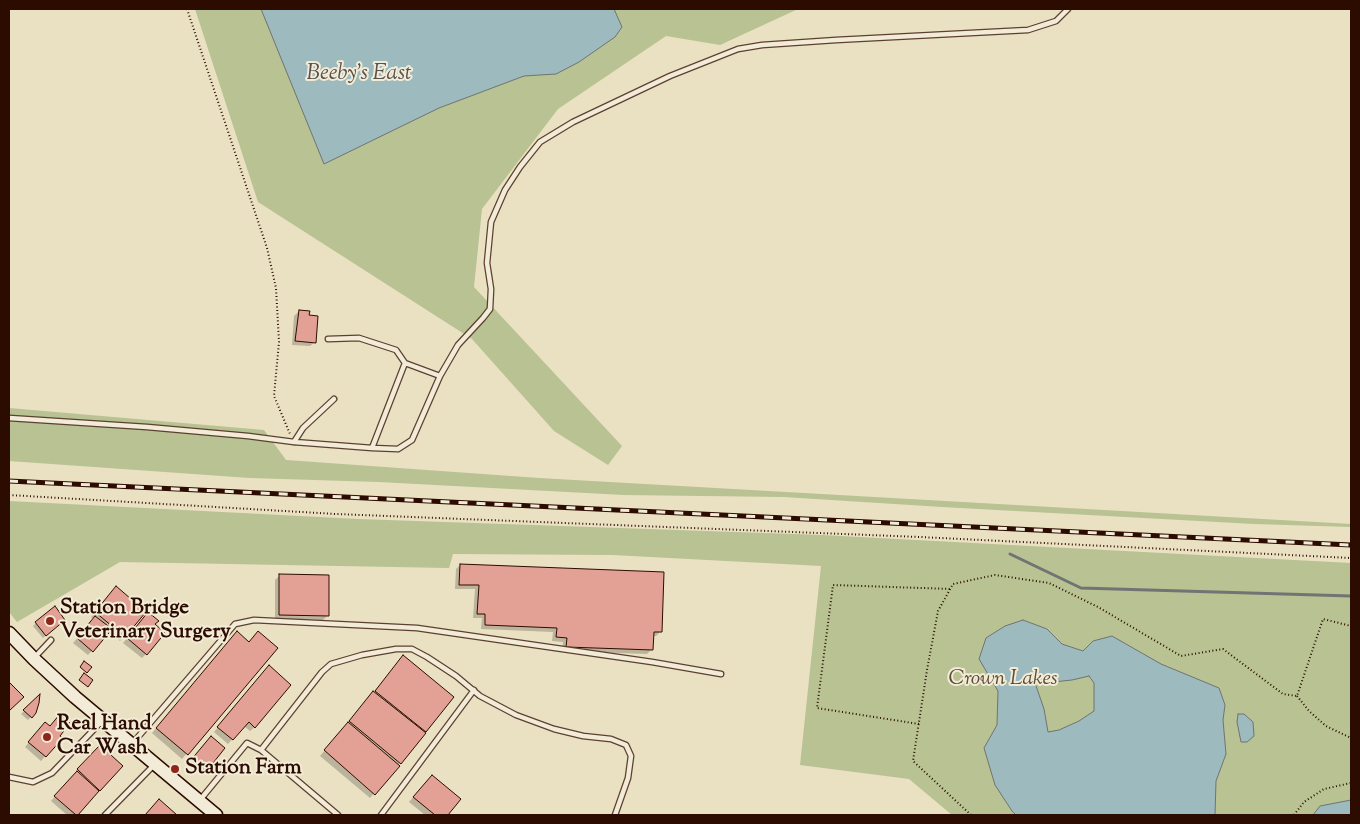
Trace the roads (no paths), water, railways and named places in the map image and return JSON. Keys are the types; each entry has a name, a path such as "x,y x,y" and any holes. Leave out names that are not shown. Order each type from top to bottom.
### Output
{"main road":[{"path":"9,633 75,697 216,815"}],"lane":[{"path":"9,418 148,427 294,442 398,448 412,440 440,376 458,345 490,308 491,289 487,263 492,222 505,190 540,142 573,122 661,80 738,49 762,45 1028,30 1056,21 1068,9"},
{"path":"328,339 359,338 396,350 405,363 440,376"},
{"path":"372,448 405,363"},
{"path":"294,442 304,428 334,399"},
{"path":"131,745 235,624 254,620 417,628 652,662 721,674"},
{"path":"34,658 51,640"},
{"path":"261,750 322,672 331,664 362,655 396,649 412,649 456,676 480,696 516,715 554,729 611,740 626,745 631,756 628,778 615,815"},
{"path":"381,815 474,690"},
{"path":"9,777 33,782 52,773 103,720"},
{"path":"199,801 247,743 261,750 338,815"},
{"path":"105,815 155,764"}],"water":[{"name":"Beeby's East","path":"261,9 614,9 622,27 615,37 579,62 556,74 524,76 439,108 324,164"},
{"path":"1023,620 1047,629 1062,644 1083,651 1093,641 1112,636 1161,664 1219,688 1225,705 1223,720 1226,754 1216,781 1215,815 1016,815 995,785 984,748 997,725 998,691 979,659 986,638 1005,626","holes":["1089,676 1094,683 1094,711 1079,721 1059,730 1048,732 1044,709 1035,683 1042,679 1053,682"]},
{"path":"1238,714 1244,714 1253,722 1254,736 1247,742 1241,742 1237,722"},
{"path":"1351,800 1351,815 1313,815 1320,806"}],"waterway":[{"path":"1010,554 1081,588 1351,596"}],"railway":[{"path":"9,481 1351,545"}],"place":[{"name":"Station Bridge Veterinary Surgery","path":"50,621"},
{"name":"Real Hand Car Wash","path":"47,737"},
{"name":"Station Farm","path":"175,769"}],"park label":[{"name":"Crown Lakes","path":"1003,680"}]}
